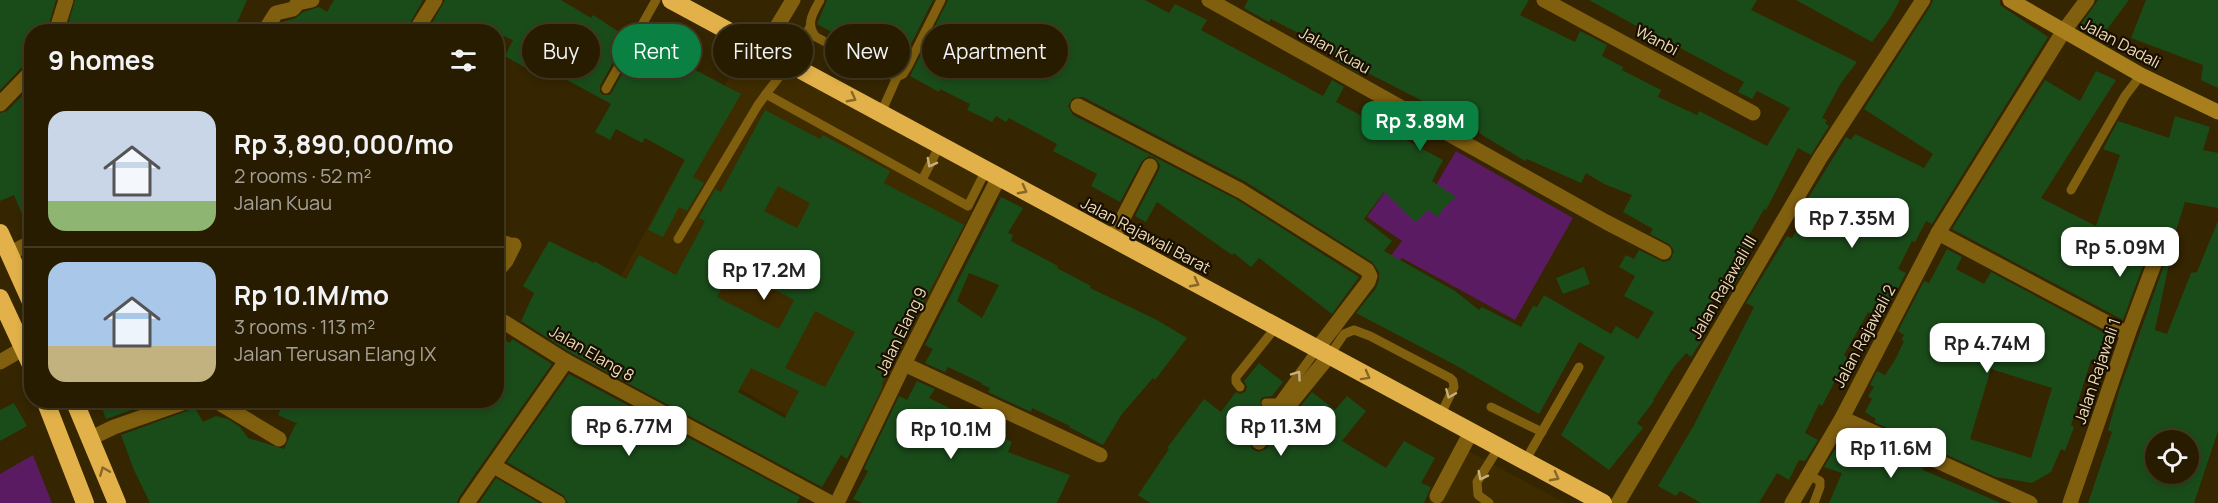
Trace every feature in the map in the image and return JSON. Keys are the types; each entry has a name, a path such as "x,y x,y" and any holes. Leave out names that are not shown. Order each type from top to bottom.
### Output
{"highway":[{"name":"Jalan Rajawali Barat","path":"671,0 715,24"},
{"name":"Jalan Rajawali Barat","path":"813,77 1597,499"},
{"path":"0,233 24,287"},
{"path":"0,298 24,348"},
{"path":"48,408 67,451 80,500"},
{"path":"78,408 117,503"},
{"path":"67,451 91,438"}],"street":[{"path":"58,24 66,0"},
{"path":"269,24 276,13 293,9 298,3 312,0"},
{"path":"420,24 435,0"},
{"path":"779,24 793,0"},
{"name":"Jalan Kuau","path":"1209,0 1606,222 1664,252"},
{"name":"Wanbi","path":"1544,0 1753,113"},
{"name":"Jalan Rajawali III","path":"1618,503 1820,158 1923,0"},
{"name":"Jalan Dadali","path":"2010,0 2141,75 2218,111"},
{"name":"Jalan Rajawali 2","path":"1792,503 1842,418 1938,233 2063,32 2087,0"},
{"path":"0,104 24,79"},
{"path":"1078,106 1241,191 1367,270 1370,276 1368,282 1323,352 1259,442"},
{"path":"1112,238 1150,166"},
{"name":"Jalan Elang 9","path":"837,503 992,174"},
{"path":"1938,233 2128,334"},
{"path":"504,243 514,246 504,263"},
{"path":"9,254 24,246"},
{"name":"Jalan Rajawali 1","path":"2070,503 2128,334 2159,252"},
{"name":"Jalan Elang 8","path":"504,322 566,361 831,503"},
{"path":"0,362 24,348"},
{"path":"467,503 566,361"},
{"path":"904,364 1100,455"},
{"path":"91,438 114,427 168,408"},
{"path":"229,408 279,439"},
{"path":"1842,418 2030,503"},
{"path":"1437,496 1471,432"},
{"path":"494,466 558,503"}],"lane":[{"path":"606,89 656,0"},
{"path":"811,24 820,0"},
{"path":"910,62 941,0"},
{"path":"813,32 816,37 825,42"},
{"path":"2071,190 2126,96 2141,75"},
{"path":"678,239 758,105 778,78"},
{"path":"881,113 897,78"},
{"path":"766,94 968,206 992,174"},
{"path":"922,180 940,145"},
{"path":"1240,387 1236,382 1236,377 1276,327"},
{"path":"1266,403 1278,403 1323,352 1344,334 1354,330 1370,336 1454,381 1454,387 1440,416"},
{"path":"1525,461 1579,367"},
{"path":"1491,407 1542,432"},
{"path":"1489,503 1478,495 1477,482 1499,447"},
{"path":"1808,475 1820,482 1814,503"}],"shaded area":[{"path":"729,78 800,78 987,179 855,454 602,311"},
{"path":"1456,151 1573,218 1515,320 1402,258 1388,275 1380,270 1402,241 1367,217 1396,176 1430,195"},
{"path":"1459,446 1565,503 1428,503"},
{"path":"33,455 52,503 0,503 0,474"}],"building":[{"path":"0,0 56,0 49,24 24,24 24,65 0,90"},
{"path":"75,0 247,0 236,24 68,24"},
{"path":"334,0 423,0 410,24 281,24 296,18 303,12 319,7 327,12"},
{"path":"445,0 561,0 591,18 593,15 612,27 612,64 600,86 600,92 603,95 609,95 612,92 620,78 701,78 701,73 741,94 693,177 704,183 687,211 679,207 663,237 648,230 685,160 645,138 642,143 616,129 610,140 595,132 611,104 564,78 600,78 600,24 522,24 522,66 505,56 513,40 504,36 504,24 432,24"},
{"path":"827,0 933,0 910,46 910,24 825,24 825,28 817,24"},
{"path":"948,0 1145,0 1169,13 1175,4 1207,20 1201,30 1323,96 1332,80 1344,87 1336,102 1443,160 1432,181 1456,197 1437,217 1429,210 1415,222 1384,192 1364,219 1392,241 1384,251 1455,291 1479,310 1482,307 1521,327 1533,306 1537,307 1544,295 1611,334 1616,326 1638,339 1654,312 1624,296 1635,276 1619,267 1626,255 1634,259 1639,250 1664,262 1670,260 1674,251 1669,244 1650,234 1653,229 1623,212 1632,195 1604,184 1586,173 1581,183 1527,159 1525,161 1479,133 1480,131 1362,70 1360,74 1337,61 1340,56 1271,19 1269,22 1244,8 1248,0 1529,0 1520,15 1575,42 1580,31 1592,37 1607,45 1602,56 1623,67 1622,70 1661,90 1658,97 1697,115 1699,111 1767,146 1790,108 1757,91 1752,99 1738,92 1744,82 1654,34 1649,43 1635,36 1640,28 1589,0 1757,0 1751,10 1857,62 1841,83 1822,118 1827,120 1825,123 1829,126 1811,155 1798,148 1766,210 1764,209 1746,241 1751,243 1743,259 1748,262 1729,294 1720,289 1694,330 1704,337 1691,357 1686,353 1674,367 1654,401 1637,423 1643,428 1609,470 1561,435 1605,357 1579,342 1539,414 1457,366 1356,313 1376,288 1379,279 1379,272 1372,262 1246,182 1083,97 1073,98 1068,106 1073,115 1236,199 1359,277 1332,314 1259,258 1251,267 1234,253 1232,255 1157,202 1146,222 1135,216 1159,170 1160,165 1155,158 1149,156 1142,161 1120,202 1091,186 1097,174 1053,151 1057,144 1009,118 1006,122 996,116 992,122 967,110 970,104 940,89 939,92 910,76 922,52 922,78 1068,78 1068,24 936,24"},
{"path":"1796,0 1900,0 1872,42"},
{"path":"1933,0 2000,0 2000,5 2048,37 1932,224 1926,221 1915,242 1912,241 1898,269 1906,273 1882,319 1868,312 1844,355 1847,358 1822,406 1819,404 1805,433 1818,440 1805,461 1799,460 1789,480 1777,473 1759,503 1701,503 1680,491 1676,496 1658,486 1694,425 1754,307 1746,303 1787,236 1792,238 1797,230 1799,232 1815,205 1807,200 1846,137 1851,140 1855,134 1924,168 1933,154 1864,109"},
{"path":"2098,0 2129,0 2099,40 2079,27"},
{"path":"2146,0 2218,0 2218,88 2201,80 2203,65 2131,38"},
{"path":"2096,71 2116,80 2041,198 2096,226 2120,155 2103,149 2118,121 2169,138 2175,116 2210,127 2203,150 2218,153 2218,208 2185,202 2166,263 2169,264 2155,330 2167,334 2191,273 2197,272 2218,221 2218,431 2194,503 2088,503 2112,432 2108,430 2120,388 2168,254 2166,244 2158,241 2150,247 2123,320 1952,229 2045,80 2080,101"},
{"path":"24,94 24,219 14,195 0,201 0,113 7,111"},
{"path":"765,110 820,139 823,135 890,171 884,183 964,225 882,383 882,388 847,459 841,455 822,487 571,353 521,321 534,293 523,286 549,241 594,263 594,261 626,279 639,255 676,275 705,221 699,218 715,189 721,192","holes":["778,186 810,203 797,228 764,211","733,268 794,300 779,329 717,297","815,311 855,332 825,387 785,368","751,368 799,391 785,418 738,392"]},
{"path":"1001,197 1023,208 1008,233 1013,235 1011,241 1058,266 1057,268 1091,286 1090,288 1157,320 1187,338 1155,380 1153,378 1122,414 1103,445 1032,408 1031,412 988,392 990,388 982,383 948,367 945,372 925,363 933,349 925,345","holes":["969,273 999,285 982,318 957,301"]},
{"path":"1947,249 1962,257 1956,269 1984,284 1991,272 2116,339 2115,342 2108,339 2099,363 2091,360 2071,425 2074,427 2065,451 2061,449 2051,472 2032,483 1996,477 1874,422 1876,419 1865,412 1872,399 1868,396 1874,387 1870,385 1877,371 1885,375 1895,360 1904,341 1901,340 1904,335 1898,331 1924,281 1929,283","holes":["1991,369 2052,388 2031,458 1970,439"]},
{"path":"1584,267 1590,284 1563,294 1556,278"},
{"path":"504,339 510,343 512,339 552,364 457,503 150,503 121,435 195,408 203,422 216,416 228,419 240,427 248,438 284,449 295,425 298,424 278,415 281,408 504,408"},
{"path":"1259,363 1283,382 1272,396 1263,397 1260,400 1262,408 1273,410 1251,436 1249,441 1252,449 1258,452 1266,449 1312,392 1335,410 1347,396 1366,411 1342,441 1386,468 1404,441 1435,458 1421,483 1431,487 1424,503 1150,503 1138,495 1169,449 1167,448 1204,399 1221,412 1236,392 1240,394 1245,392 1247,387 1244,381"},
{"path":"569,374 800,497 797,503 568,503 563,495 507,462"},
{"path":"917,381 935,389 929,398 958,412 960,408 980,418 983,411 1006,422 999,435 1012,442 1008,452 1070,475 1057,503 862,503 853,499 868,471 864,469 899,396 907,400"},
{"path":"14,403 27,426 0,441 0,410"},
{"path":"102,408 137,408 106,419"},
{"path":"1850,439 1862,444 1865,439 1924,466 1923,470 2001,503 1829,503 1842,473 1824,467 1835,449 1843,453"},
{"path":"496,478 539,503 479,503"}]}
